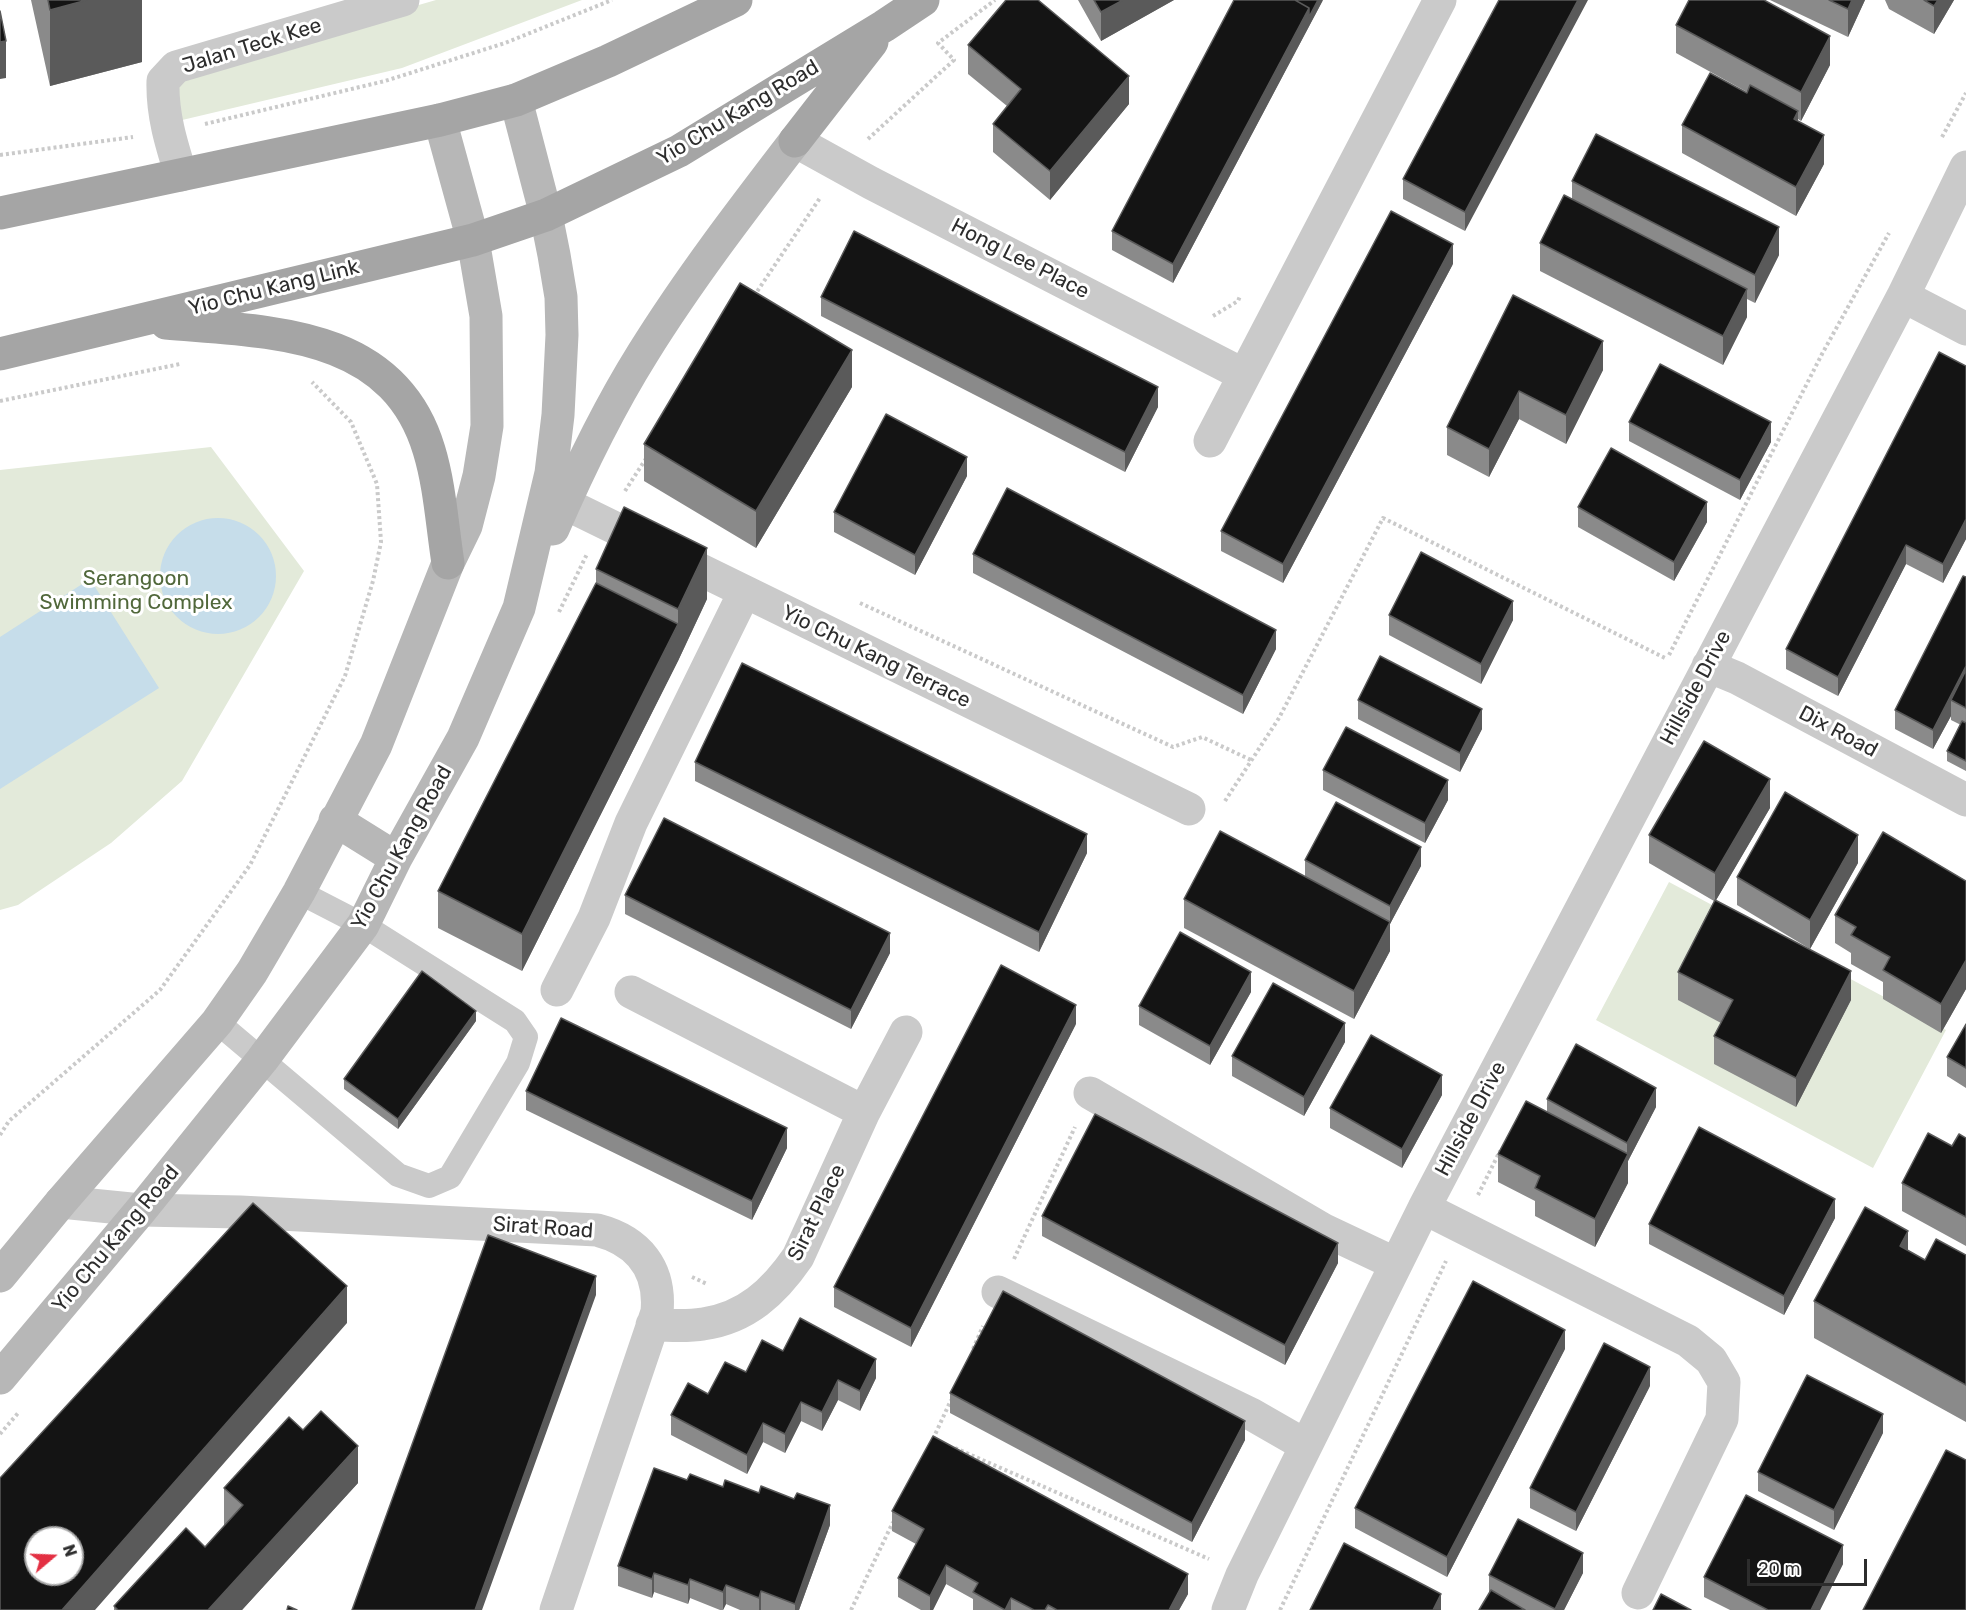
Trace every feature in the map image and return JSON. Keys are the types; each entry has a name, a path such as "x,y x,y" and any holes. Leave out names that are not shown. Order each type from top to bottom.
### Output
{"main road":[{"path":"0,213 440,120 516,100 608,61 736,0"},
{"name":"Yio Chu Kang Road","path":"546,215 679,151 884,26 922,0"},
{"path":"519,608 564,503 610,409 642,354 718,242 884,26"},
{"name":"Yio Chu Kang Road","path":"0,1378 141,1210 261,1060 363,925 396,858 462,738 519,608 551,472 560,392 562,335 561,297 546,215 516,100"},
{"path":"0,1276 217,1022 252,972 299,892 376,745 448,563 466,526 479,476 487,426 486,316 473,240 440,120"},
{"name":"Yio Chu Kang Link","path":"0,354 473,240 546,215"},
{"path":"138,320 244,330 297,338 355,358 386,378 412,409 429,448 448,563"},
{"path":"335,820 396,858"}],"street":[{"name":"Jalan Teck Kee","path":"181,175 168,132 162,101 163,81 176,67 403,0"},
{"path":"1210,441 1440,0"},
{"name":"Hong Lee Place","path":"795,141 1244,375"},
{"name":"Hillside Drive","path":"1228,1610 1242,1575 1305,1445 1424,1208 1903,296 1966,167"},
{"path":"1903,296 1966,329"},
{"name":"Yio Chu Kang Terrace","path":"564,503 744,593 1190,809"},
{"path":"557,990 594,918 631,823 744,593"},
{"name":"Dix Road","path":"1708,666 1737,678 1966,800"},
{"path":"631,992 864,1112"},
{"name":"Sirat Place","path":"652,1325 702,1324 724,1319 747,1310 768,1295 783,1279 798,1257 864,1112 906,1032"},
{"path":"1090,1093 1324,1230 1396,1264"},
{"name":"Sirat Road","path":"61,1202 141,1210 240,1212 597,1230 623,1240 645,1258 653,1273 658,1298 657,1312 555,1610"},
{"path":"1424,1208 1688,1341 1711,1360 1725,1382 1722,1419 1638,1593"},
{"path":"998,1292 1251,1414 1305,1445"}],"lane":[{"path":"217,1022 398,1175 429,1186 450,1177 518,1063 526,1037 515,1021 363,925 299,892"}],"path":[{"path":"0,155 168,132 385,81 505,43 612,0"},
{"path":"841,166 954,60 938,43 995,0"},
{"path":"0,401 181,364"},
{"path":"0,1135 9,1121 160,990 250,865 345,676 373,581 381,542 377,484 351,422 308,379"},
{"path":"1190,809 1217,813 1279,718 1383,518 1667,658"},
{"path":"849,598 1173,747 1202,737 1251,760"},
{"path":"970,1355 1090,1093"},
{"path":"1280,1610 1504,1143"},
{"path":"928,1450 952,1397"},
{"path":"944,1444 1218,1563"},
{"path":"851,1610 897,1514"}],"green space":[{"path":"436,0 582,0 402,68 178,121 177,77"},
{"name":"Serangoon Swimming Complex","path":"211,447 304,571 182,781 111,843 18,905 0,910 0,470"},
{"path":"1669,882 1946,1030 1873,1168 1596,1020"}],"water":[{"path":"218,518 240,523 259,535 271,554 276,576 271,598 259,617 240,629 218,634 196,629 177,617 165,598 160,576 165,554 177,535 196,523"},
{"name":"Serangoon Swimming Complex","path":"90,579 159,688 0,789 0,637"}],"building":[{"path":"48,0 87,0 50,10"},
{"path":"1006,0 1038,0 1129,76 1050,171 993,124 1021,89 968,45"},
{"path":"1094,0 1123,0 1101,12"},
{"path":"1234,0 1295,0 1309,8 1173,264 1112,231"},
{"path":"1295,0 1318,0 1309,17 1309,8"},
{"path":"1499,0 1578,0 1465,212 1403,179"},
{"path":"1689,0 1764,0 1830,36 1801,92 1676,25"},
{"path":"1829,0 1852,0 1848,9"},
{"path":"1924,0 1938,0 1934,6"},
{"path":"0,11 6,41 0,42"},
{"path":"1710,73 1747,93 1750,85 1798,111 1794,119 1824,135 1796,187 1682,125"},
{"path":"1596,134 1779,227 1755,275 1572,181"},
{"path":"1564,195 1747,289 1723,336 1540,243"},
{"path":"1391,211 1453,244 1283,564 1221,531"},
{"path":"854,231 1158,387 1125,452 821,297"},
{"path":"740,283 852,350 756,511 644,444"},
{"path":"1513,295 1603,341 1566,415 1519,391 1489,449 1447,427"},
{"path":"1939,352 1966,366 1966,519 1943,564 1906,545 1838,677 1786,649"},
{"path":"1660,364 1771,422 1740,480 1629,422"},
{"path":"886,414 967,457 915,555 834,512"},
{"path":"1611,448 1707,502 1674,562 1578,507"},
{"path":"1007,488 1276,630 1243,695 973,554"},
{"path":"624,507 707,548 678,609 596,569"},
{"path":"1421,552 1513,601 1481,664 1389,615"},
{"path":"1963,576 1966,577 1966,666 1933,730 1895,710"},
{"path":"596,583 678,624 522,934 438,891"},
{"path":"1380,656 1482,709 1460,753 1358,700"},
{"path":"742,663 1087,834 1039,932 695,762"},
{"path":"1966,670 1966,708 1951,700"},
{"path":"1962,721 1966,723 1966,761 1947,751"},
{"path":"1346,727 1448,780 1425,823 1323,770"},
{"path":"1704,741 1770,779 1715,873 1649,835"},
{"path":"1785,792 1858,835 1810,920 1737,877"},
{"path":"1336,802 1421,847 1390,906 1305,860"},
{"path":"664,818 890,933 851,1010 625,895"},
{"path":"1220,831 1390,922 1354,991 1184,899"},
{"path":"1883,832 1966,881 1966,960 1941,1004 1883,970 1890,957 1851,935 1856,927 1835,915"},
{"path":"1715,900 1851,971 1796,1078 1714,1036 1733,1000 1678,972"},
{"path":"1180,932 1251,972 1210,1046 1139,1006"},
{"path":"1001,965 1076,1005 911,1328 834,1287"},
{"path":"422,971 476,1011 398,1119 344,1079"},
{"path":"1273,983 1345,1023 1304,1097 1232,1056"},
{"path":"561,1018 787,1128 752,1201 526,1091"},
{"path":"1966,1024 1966,1068 1947,1057"},
{"path":"1371,1035 1442,1075 1402,1149 1330,1108"},
{"path":"1576,1044 1656,1088 1627,1143 1547,1099"},
{"path":"1526,1101 1628,1154 1595,1219 1535,1188 1540,1176 1498,1154"},
{"path":"1095,1114 1338,1243 1285,1345 1042,1216"},
{"path":"1699,1127 1835,1199 1784,1296 1649,1224"},
{"path":"1928,1133 1952,1146 1959,1134 1966,1138 1966,1217 1902,1183"},
{"path":"253,1203 347,1286 84,1585 84,1526 24,1526 24,1586 83,1586 62,1610 0,1610 0,1478"},
{"path":"1865,1207 1908,1231 1900,1246 1925,1260 1936,1239 1966,1255 1966,1385 1814,1301"},
{"path":"488,1235 596,1276 475,1610 352,1610"},
{"path":"1473,1281 1565,1330 1447,1557 1355,1508"},
{"path":"1003,1291 1245,1421 1192,1523 950,1393"},
{"path":"800,1318 876,1359 860,1391 838,1380 822,1412 801,1402 785,1434 763,1423 747,1455 671,1415 688,1383 708,1394 725,1362 746,1372 762,1340 783,1351"},
{"path":"1604,1343 1650,1367 1576,1512 1530,1488"},
{"path":"1807,1375 1883,1414 1834,1510 1758,1472"},
{"path":"321,1411 358,1446 208,1610 118,1610 114,1606 186,1528 205,1547 243,1505 224,1488 289,1417 303,1430"},
{"path":"933,1436 1188,1574 1169,1610 1057,1610 1048,1605 1045,1610 1034,1610 1011,1598 1005,1610 973,1592 978,1583 946,1565 930,1596 898,1578 924,1529 892,1511"},
{"path":"1946,1450 1966,1460 1966,1610 1863,1610"},
{"path":"654,1468 687,1480 690,1474 723,1487 725,1480 759,1493 761,1486 794,1499 797,1493 830,1505 795,1604 761,1591 759,1598 726,1585 723,1592 690,1579 688,1585 654,1573 652,1579 618,1566"},
{"path":"1746,1495 1843,1545 1811,1610 1768,1610 1704,1577"},
{"path":"1518,1519 1583,1553 1555,1609 1489,1575"},
{"path":"1344,1543 1441,1594 1433,1610 1310,1610"},
{"path":"1491,1590 1525,1610 1479,1610"},
{"path":"1661,1594 1691,1610 1653,1610"}]}
